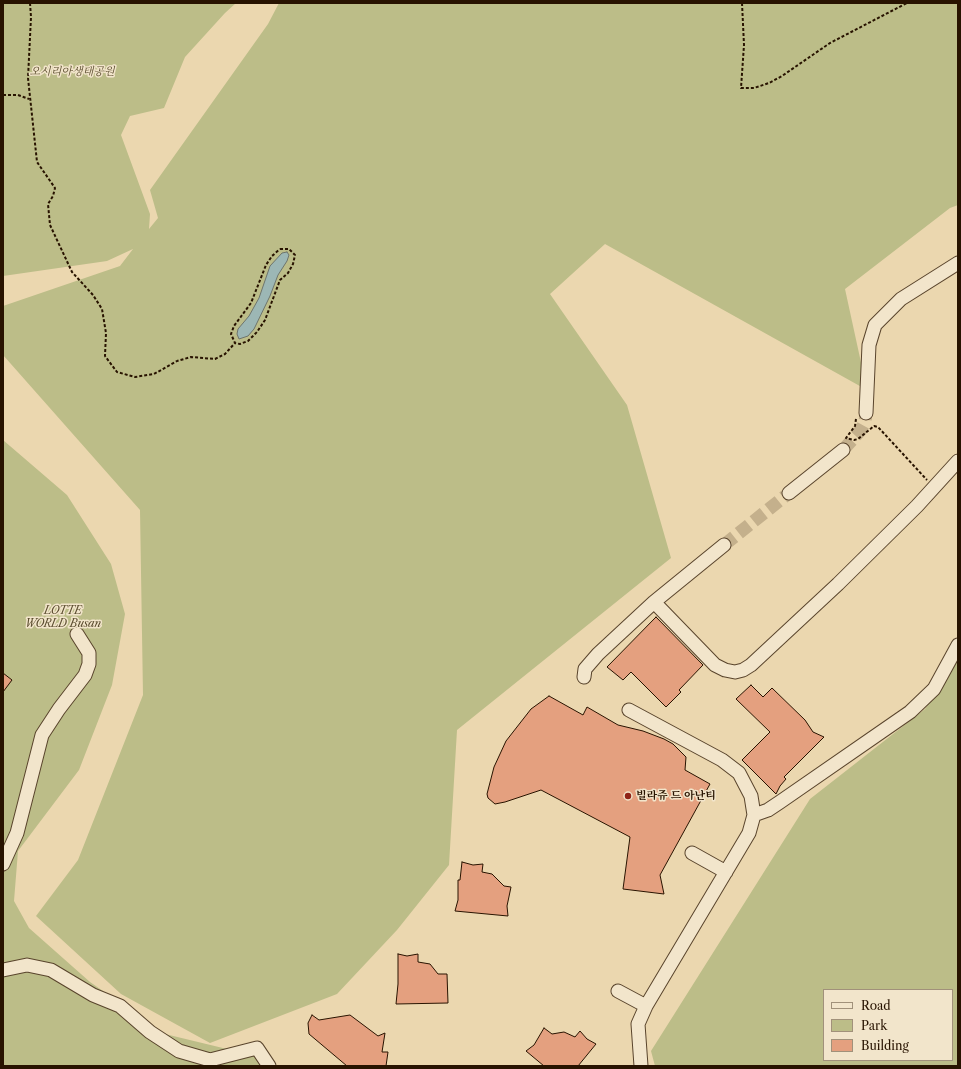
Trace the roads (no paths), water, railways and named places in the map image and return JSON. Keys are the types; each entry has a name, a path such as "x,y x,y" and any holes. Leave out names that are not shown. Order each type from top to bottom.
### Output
{"lane":[{"path":"861,413 869,345 875,325 901,299 958,263"},
{"path":"789,493 843,450"},
{"path":"654,602 715,665 725,670 735,672 743,670 751,665 838,584 917,506 933,487 958,462"},
{"path":"584,678 585,669 598,654 654,602 724,545"},
{"path":"3,864 16,832 42,735 59,709 82,679 89,664 89,653 78,634"},
{"path":"754,815 768,810 910,712 934,689 958,645"},
{"path":"629,710 722,760 739,773 751,796 754,815 749,833 646,1006 638,1024 641,1066"},
{"path":"692,853 726,872"},
{"path":"3,970 27,965 52,970 93,995 120,1006 150,1032 179,1051 210,1060 256,1048 269,1066"},
{"path":"618,991 646,1006"}],"water":[{"path":"287,252 289,255 287,261 278,275 270,296 254,329 248,336 239,339 237,334 238,329 249,316 259,298 270,266 282,253"}],"tunnel":[{"path":"843,450 860,431 865,422 866,413"},
{"path":"724,545 789,493"}],"place":[{"name":"빌라쥬 드 아난티","path":"628,796"}],"park label":[{"name":"오시리아생태공원","path":"72,72"},
{"name":"LOTTE WORLD Busan","path":"63,617"}]}
